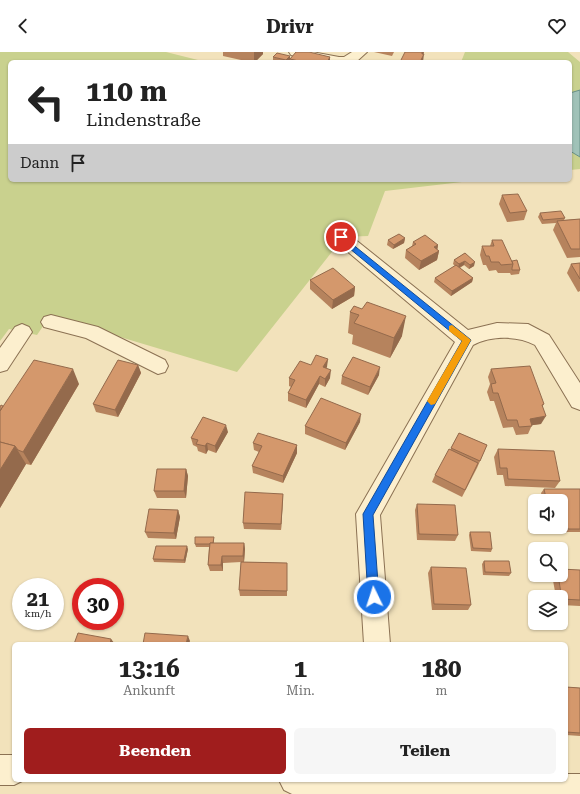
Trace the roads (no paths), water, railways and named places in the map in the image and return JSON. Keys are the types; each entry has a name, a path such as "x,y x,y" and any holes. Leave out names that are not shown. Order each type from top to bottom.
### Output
{"street":[{"path":"296,52 331,60"},
{"path":"352,60 360,52"},
{"path":"341,237 466,340"},
{"path":"51,322 91,332 158,366"},
{"path":"377,642 368,514 466,340 478,334 497,331 528,332 542,340 580,401"},
{"path":"0,364 22,332"},
{"path":"0,770 12,770"},
{"path":"325,782 388,786 580,789"}],"water":[{"path":"580,90 580,157 572,152 572,92"}]}
